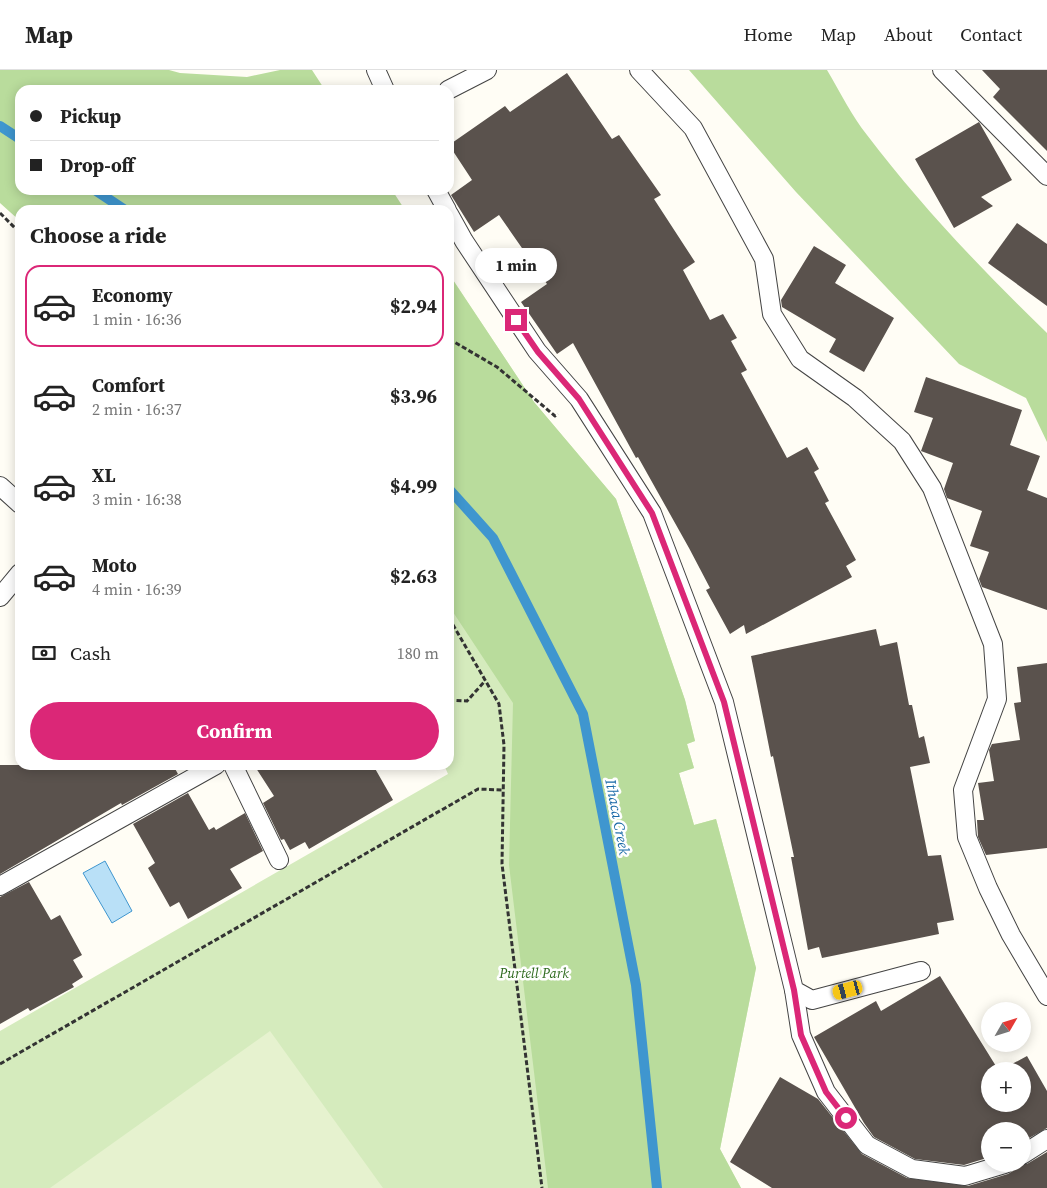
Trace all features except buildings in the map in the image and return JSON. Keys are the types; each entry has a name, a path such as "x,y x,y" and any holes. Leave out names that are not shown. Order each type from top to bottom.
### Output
{"lane":[{"path":"376,70 383,85"},
{"path":"454,87 488,70"},
{"path":"639,70 693,128 764,259 772,314 800,359 855,398 902,441 932,488 993,644 998,699 963,790 967,837 988,888 1011,935 1047,996"},
{"path":"942,70 1047,176"},
{"path":"454,223 538,352 579,399 652,513 724,702 794,990 801,1035 826,1092 867,1145 912,1169 965,1176 981,1171"},
{"path":"0,486 15,500"},
{"path":"0,597 15,580"},
{"path":"0,886 207,770"},
{"path":"235,770 279,860"},
{"path":"794,990 812,1000 921,971"},
{"path":"1031,1149 1047,1139"}],"path":[{"path":"0,213 15,228"},
{"path":"454,342 497,366 555,416 579,399"},
{"path":"454,626 499,704 504,745 502,864 542,1188"},
{"path":"454,700 467,701 485,681"},
{"path":"0,1064 478,789 503,790"}],"green space":[{"path":"0,70 169,70 180,73 247,77 280,70 312,70 322,85 15,85 15,195 395,195 402,205 15,205 15,216 0,203"},
{"path":"689,70 827,70 862,128 909,187 976,262 1047,333 1047,442 1026,398 959,364 796,192"},
{"name":"Purtell Park","path":"454,282 534,402 616,499 685,700 695,741 687,744 694,768 679,773 694,825 716,819 756,968 720,1149 741,1188 0,1188 0,1031 448,774 446,770 454,770"},
{"path":"454,282 534,402 616,499 685,700 695,741 687,744 694,768 679,773 694,825 716,819 756,968 720,1149 741,1188 548,1188 509,865 513,703 454,614"},
{"path":"270,1031 383,1188 50,1188"}],"water":[{"path":"105,861 132,911 112,923 83,873"}],"waterway":[{"name":"Ithaca Creek","path":"0,126 15,136"},
{"name":"Ithaca Creek","path":"102,195 118,205"},
{"name":"Ithaca Creek","path":"454,495 493,538 583,714 636,985 657,1188"}],"route":[{"path":"516,320 538,352 579,399 652,513 724,702 794,990 801,1035 826,1092 846,1118"}]}
